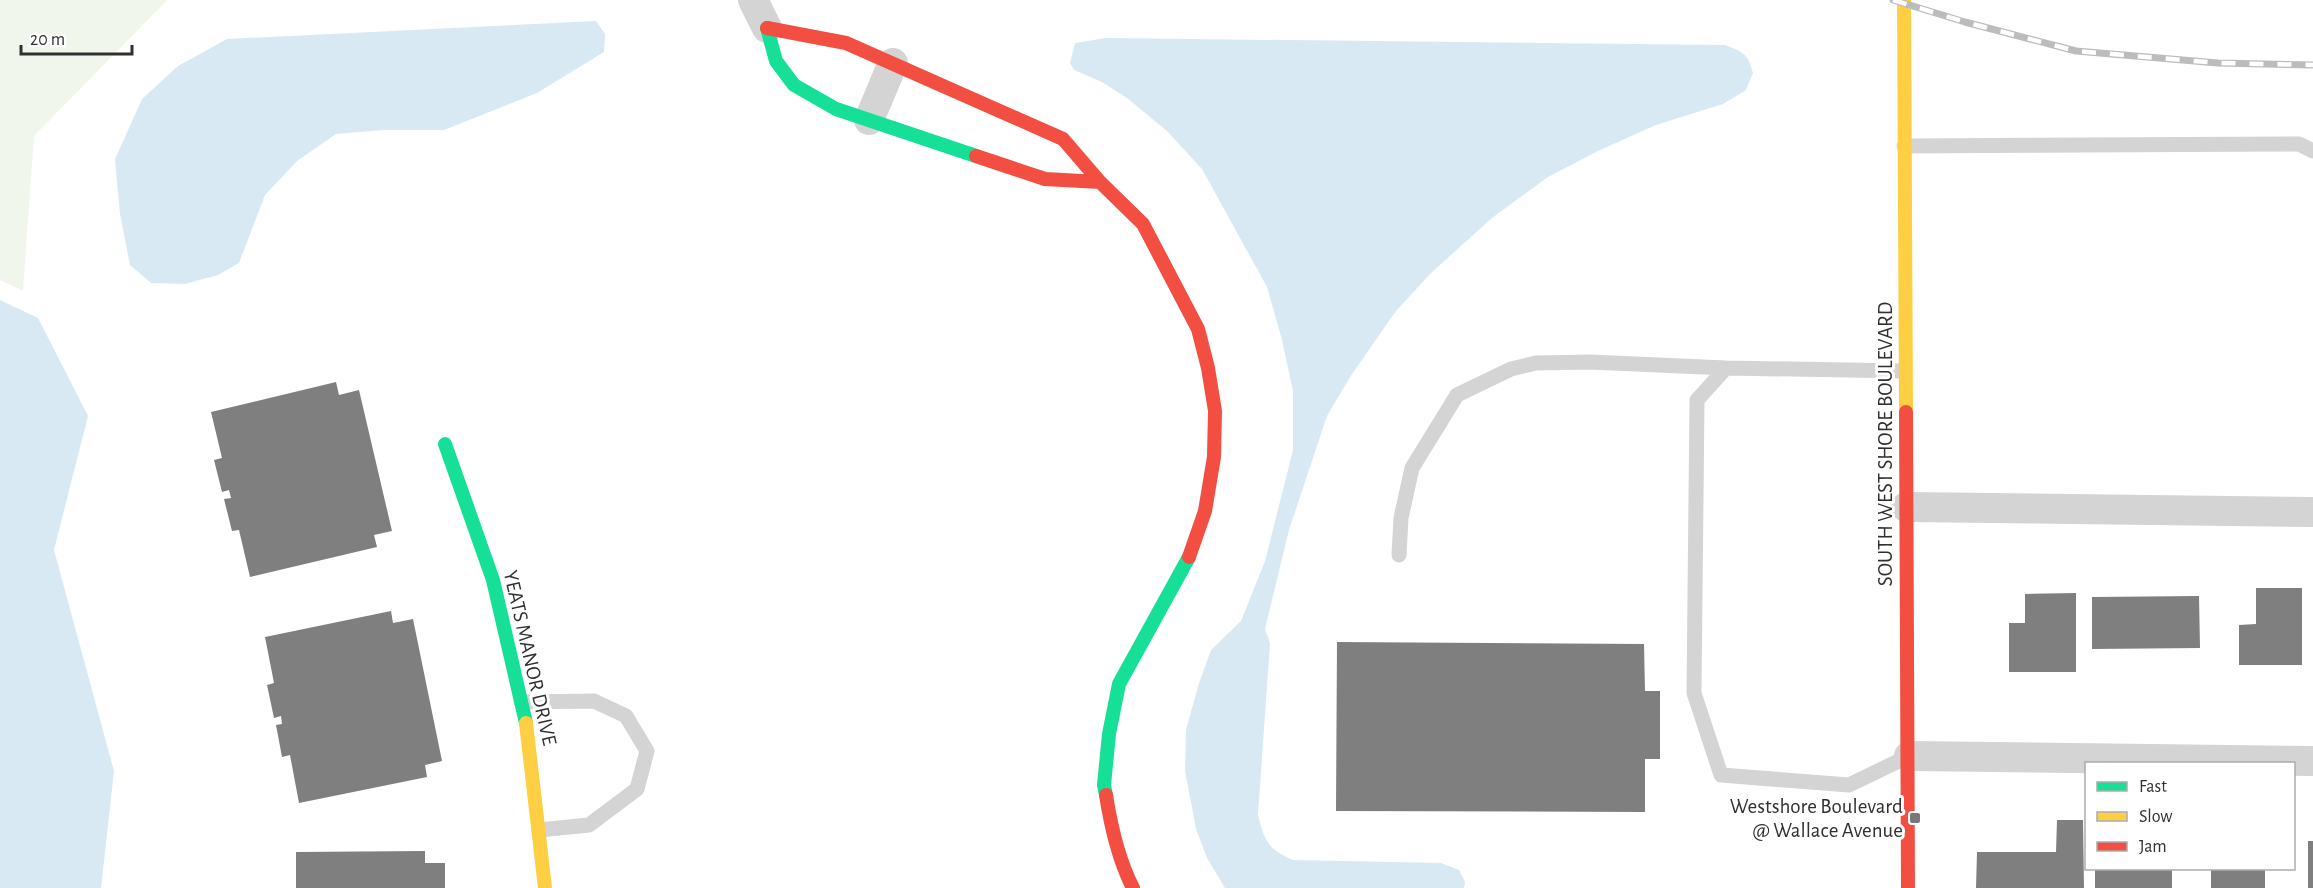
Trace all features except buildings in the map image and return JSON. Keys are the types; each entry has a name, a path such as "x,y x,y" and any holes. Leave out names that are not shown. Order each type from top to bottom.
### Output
{"street":[{"path":"753,0 767,28 776,61 794,85 836,109 1046,178 1100,182"},
{"name":"SOUTH WEST SHORE BOULEVARD","path":"1904,0 1908,888"},
{"path":"767,28 846,43 1063,139 1100,182 1143,224 1198,329 1208,368 1215,411 1214,457 1205,511 1188,560 1119,684 1109,734 1104,785 1112,830 1126,874 1133,888"},
{"path":"869,120 893,63"},
{"name":"YEATS MANOR DRIVE","path":"445,444 493,580 528,732 545,888"},
{"path":"1906,507 2313,512"},
{"path":"1909,756 2313,761"}],"lane":[{"path":"1904,146 2299,144 2313,151"},
{"path":"1399,555 1401,518 1412,468 1457,395 1511,369 1536,363 1590,362 1726,368 1905,371"},
{"path":"1726,368 1697,400 1694,693 1721,775 1849,785 1909,756"},
{"path":"521,702 594,701 626,716 646,751 637,789 589,825 539,830"}],"shaded area":[{"path":"0,0 167,0 34,136 23,291 0,280"},
{"path":"596,21 605,34 604,52 537,93 444,130 383,130 336,134 297,161 265,195 239,263 218,275 185,284 151,283 130,265 120,214 115,159 142,99 178,66 227,39"},
{"path":"1106,38 1725,45 1741,52 1749,62 1753,73 1746,90 1723,104 1656,125 1598,151 1548,177 1492,218 1431,273 1396,311 1352,374 1327,416 1289,530 1265,629 1270,643 1258,815 1260,824 1272,848 1293,860 1441,863 1459,870 1465,882 1464,888 1225,888 1207,858 1196,829 1185,771 1186,730 1211,650 1241,621 1265,561 1293,450 1293,391 1267,287 1202,169 1167,131 1127,98 1102,82 1074,70 1070,63 1075,43"},
{"path":"0,300 38,318 88,416 54,550 114,771 101,888 0,888"}],"railway":[{"path":"1893,0 1965,22 2076,51 2218,63 2313,65"}],"traffic: fast":[{"path":"767,28 776,61 794,85 836,109 976,156"},
{"path":"445,444 493,580 526,723"},
{"path":"1106,795 1104,785 1109,734 1119,684 1189,557"}],"traffic: slow":[{"path":"1904,0 1906,412"},
{"path":"526,723 545,888"}],"traffic: jam":[{"path":"767,28 846,43 1063,139 1100,182 1045,179 976,156"},
{"path":"1100,182 1143,224 1198,329 1208,368 1215,411 1214,457 1205,511 1189,557"},
{"path":"1906,412 1908,888"},
{"path":"1106,795 1116,843 1133,888"}],"place":[{"name":"Westshore Boulevard @ Wallace Avenue","path":"1915,818"}]}
